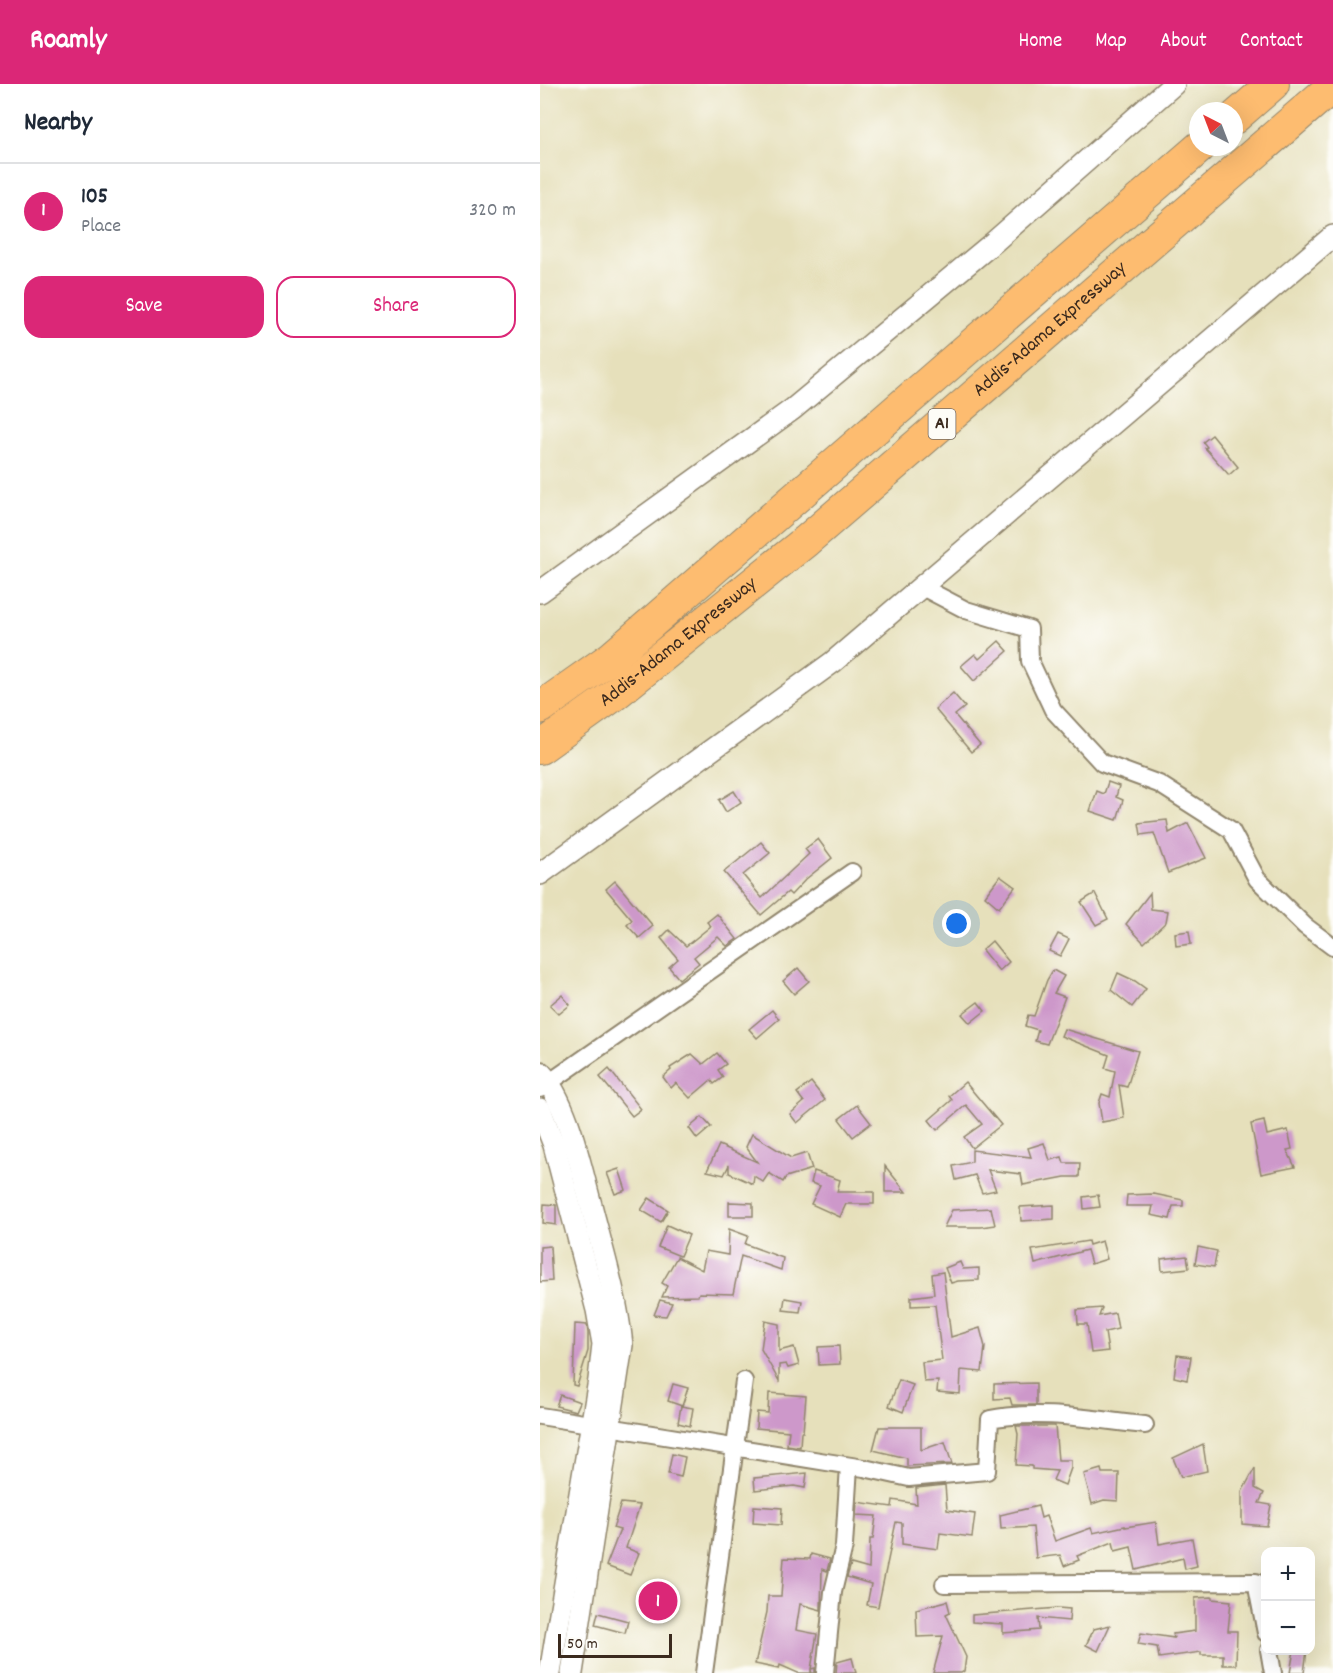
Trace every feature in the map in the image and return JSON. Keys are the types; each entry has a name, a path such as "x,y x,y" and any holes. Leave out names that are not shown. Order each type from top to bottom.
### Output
{"highway":[{"path":"1243,110 1273,84"},
{"name":"Addis-Adama Expressway","path":"540,748 614,695 806,541 1333,86"},
{"name":"Addis-Adama Expressway","path":"540,708 612,657 1190,156"}],"street":[{"path":"540,592 793,409 994,242 1174,84"},
{"path":"540,874 833,662 1333,236"},
{"path":"922,587 966,610 1029,629 1030,661 1053,710 1102,763 1159,784 1231,830 1257,879 1305,926 1333,947"},
{"path":"550,1673 601,1426 622,1345 618,1307 573,1139 543,1081 852,872"},
{"path":"540,1109 554,1145 597,1310 603,1344 601,1426 572,1673"},
{"path":"704,1673 744,1381"},
{"path":"540,1416 849,1466 909,1478 987,1471 990,1419 1006,1416 1050,1416 1145,1425"},
{"path":"825,1673 833,1592 844,1546 849,1466"},
{"path":"944,1584 1256,1581 1261,1607"},
{"path":"1270,1655 1273,1673"}],"building":[{"path":"1212,435 1238,467 1229,475 1205,448 1207,447 1203,442"},
{"path":"999,641 1008,651 974,681 961,666 975,654 979,659"},
{"path":"953,693 965,707 955,715 980,745 971,752 935,709"},
{"path":"1108,782 1119,786 1116,797 1123,800 1117,820 1090,811 1097,791 1104,794"},
{"path":"734,791 741,802 726,812 719,800"},
{"path":"1167,820 1169,833 1188,823 1206,858 1168,873 1154,833 1141,835 1139,823"},
{"path":"818,839 832,858 806,879 791,895 788,892 761,915 724,872 761,842 770,853 743,875 762,898 809,854 805,849"},
{"path":"1000,876 1015,887 999,908 985,896"},
{"path":"615,881 653,926 639,938 627,925 632,920 606,889"},
{"path":"1095,893 1108,919 1096,925 1081,902"},
{"path":"1150,893 1151,909 1168,911 1166,922 1144,943 1126,924"},
{"path":"717,914 737,939 727,946 718,937 694,957 699,963 679,979 669,967 678,959 661,938 669,930 686,946 711,926 707,922"},
{"path":"1189,931 1191,944 1176,946 1175,933"},
{"path":"1058,934 1069,939 1060,956 1049,951"},
{"path":"992,941 1009,962 999,971 982,950"},
{"path":"798,968 809,981 794,994 783,981"},
{"path":"1053,970 1064,976 1054,993 1065,997 1047,1044 1035,1041 1038,1030 1025,1026 1028,1015 1034,1016"},
{"path":"1118,973 1146,989 1132,1007 1111,990"},
{"path":"562,995 570,1005 559,1014 550,1005"},
{"path":"978,1002 985,1011 970,1023 962,1014"},
{"path":"772,1010 779,1019 757,1038 749,1029"},
{"path":"1064,1029 1138,1051 1127,1087 1119,1085 1124,1118 1102,1122 1099,1103 1102,1094 1110,1097 1115,1071 1105,1068 1109,1055 1061,1036"},
{"path":"717,1053 726,1064 718,1070 723,1077 714,1084 711,1080 690,1098 676,1083 671,1088 663,1077 671,1070 670,1068 692,1054 703,1064"},
{"path":"609,1069 641,1109 632,1116 600,1077"},
{"path":"811,1082 825,1100 797,1123 790,1114 804,1102 797,1093"},
{"path":"965,1082 1001,1125 972,1148 964,1137 982,1124 966,1105 937,1130 929,1120 952,1100 949,1096"},
{"path":"857,1105 871,1123 853,1137 839,1119"},
{"path":"702,1117 711,1127 697,1139 689,1128"},
{"path":"1264,1121 1267,1135 1288,1130 1292,1149 1287,1150 1295,1167 1261,1174 1251,1124"},
{"path":"752,1134 791,1158 807,1153 812,1169 786,1177 783,1182 769,1173 763,1182 754,1176 753,1184 729,1173 729,1165 724,1175 707,1171 719,1145 757,1162 746,1147"},
{"path":"1044,1143 1050,1160 1062,1157 1064,1163 1080,1163 1079,1177 1065,1177 1023,1185 1021,1174 988,1170 996,1190 982,1193 975,1175 956,1180 953,1166 972,1162 972,1150 1031,1157 1028,1148"},
{"path":"885,1166 906,1192 885,1192"},
{"path":"619,1169 626,1190 615,1194 607,1173"},
{"path":"814,1171 840,1180 837,1192 874,1192 874,1204 846,1204 840,1217 811,1204 820,1186 811,1183"},
{"path":"1154,1194 1183,1200 1183,1206 1173,1206 1170,1219 1151,1215 1153,1206 1126,1206 1127,1195"},
{"path":"1098,1195 1100,1207 1084,1209 1083,1197"},
{"path":"649,1198 668,1210 661,1222 641,1210"},
{"path":"729,1202 753,1203 753,1216 729,1216"},
{"path":"544,1204 556,1205 556,1225 543,1223"},
{"path":"1054,1205 1054,1219 1021,1221 1020,1207"},
{"path":"991,1208 995,1225 944,1227 952,1210"},
{"path":"667,1225 689,1235 680,1256 658,1247"},
{"path":"729,1229 748,1236 745,1244 783,1258 781,1270 741,1256 733,1294 699,1293 698,1296 662,1297 667,1286 662,1283 677,1257 702,1270 706,1251 728,1255"},
{"path":"1088,1241 1089,1245 1102,1241 1107,1259 1091,1264 1087,1250 1035,1264 1032,1250"},
{"path":"550,1246 552,1281 540,1282 540,1247"},
{"path":"1198,1247 1217,1251 1214,1267 1195,1264"},
{"path":"1187,1256 1189,1268 1162,1271 1161,1259"},
{"path":"960,1262 963,1269 979,1268 979,1280 951,1283 945,1268"},
{"path":"943,1272 951,1337 980,1328 985,1347 982,1372 961,1370 960,1394 937,1392 938,1381 924,1382 922,1362 942,1360 935,1305 911,1306 911,1297 934,1294 932,1274"},
{"path":"785,1298 802,1301 800,1312 783,1310"},
{"path":"660,1300 672,1303 666,1316 654,1315"},
{"path":"1102,1308 1099,1316 1115,1313 1118,1329 1105,1332 1108,1351 1091,1353 1087,1324 1078,1324 1077,1310"},
{"path":"765,1321 779,1324 779,1351 794,1347 799,1365 788,1368 786,1364 779,1365 779,1381 761,1349"},
{"path":"575,1324 587,1325 588,1333 588,1351 577,1386 573,1385"},
{"path":"839,1346 840,1364 819,1365 818,1347"},
{"path":"1177,1355 1191,1357 1187,1380 1174,1377"},
{"path":"899,1380 913,1385 903,1412 889,1406"},
{"path":"1036,1383 1036,1405 1012,1405 1010,1398 994,1399 994,1384"},
{"path":"673,1384 688,1388 682,1406 668,1401"},
{"path":"769,1393 806,1396 800,1447 787,1445 789,1431 756,1428 757,1412 768,1413"},
{"path":"560,1395 580,1402 576,1411 556,1406"},
{"path":"681,1406 693,1408 690,1426 678,1423"},
{"path":"1016,1426 1055,1426 1058,1460 1071,1460 1071,1468 1065,1485 1053,1480 1057,1471 1016,1465 1018,1434"},
{"path":"879,1427 921,1427 921,1450 945,1442 952,1464 907,1466 907,1458 873,1450"},
{"path":"1203,1444 1207,1471 1181,1477 1173,1458"},
{"path":"672,1454 685,1457 681,1477 668,1474"},
{"path":"1255,1468 1255,1488 1264,1493 1259,1503 1271,1505 1267,1526 1242,1524 1242,1492"},
{"path":"1101,1469 1102,1473 1119,1473 1118,1501 1104,1500 1092,1504 1084,1474"},
{"path":"807,1473 805,1488 794,1486 755,1490 754,1478"},
{"path":"945,1485 947,1510 975,1514 972,1537 940,1533 938,1549 902,1544 902,1523 896,1522 878,1607 867,1605 871,1584 847,1577 851,1564 869,1569 870,1539 873,1539 876,1516 856,1515 857,1502 892,1507 893,1500 917,1504 916,1488"},
{"path":"621,1503 640,1505 626,1548 639,1553 630,1575 606,1566 620,1530 613,1528"},
{"path":"754,1506 782,1508 781,1525 753,1523"},
{"path":"1038,1506 1041,1518 1046,1516 1055,1541 1091,1528 1093,1533 1156,1522 1159,1544 1192,1538 1197,1566 1185,1569 1183,1558 1136,1570 1131,1547 1115,1551 1113,1542 1077,1556 1079,1560 1064,1566 1060,1555 1036,1558 1033,1527 1001,1529 1000,1515"},
{"path":"811,1554 830,1559 827,1571 822,1569 821,1610 800,1604 796,1630 817,1634 811,1669 815,1668 815,1673 811,1670 811,1673 798,1673 780,1665 779,1669 755,1664 767,1612 768,1596 781,1596 784,1558 810,1559"},
{"path":"1212,1597 1212,1599 1231,1601 1228,1631 1237,1631 1236,1665 1223,1665 1223,1655 1201,1655 1201,1652 1159,1658 1157,1647 1138,1644 1141,1633 1174,1638 1173,1634 1195,1631 1195,1598"},
{"path":"947,1601 950,1612 946,1614 966,1657 964,1671 961,1673 933,1673 943,1636 917,1637 916,1609"},
{"path":"1070,1609 1069,1621 1038,1618 1039,1630 1003,1633 1003,1624 972,1622 972,1615"},
{"path":"598,1613 628,1621 625,1633 595,1625"},
{"path":"1110,1625 1098,1651 1086,1645 1094,1629"},
{"path":"1293,1655 1306,1655 1304,1673 1290,1673"},
{"path":"852,1658 856,1673 836,1673 837,1662"}],"place":[{"name":"105","path":"658,1601"}]}
